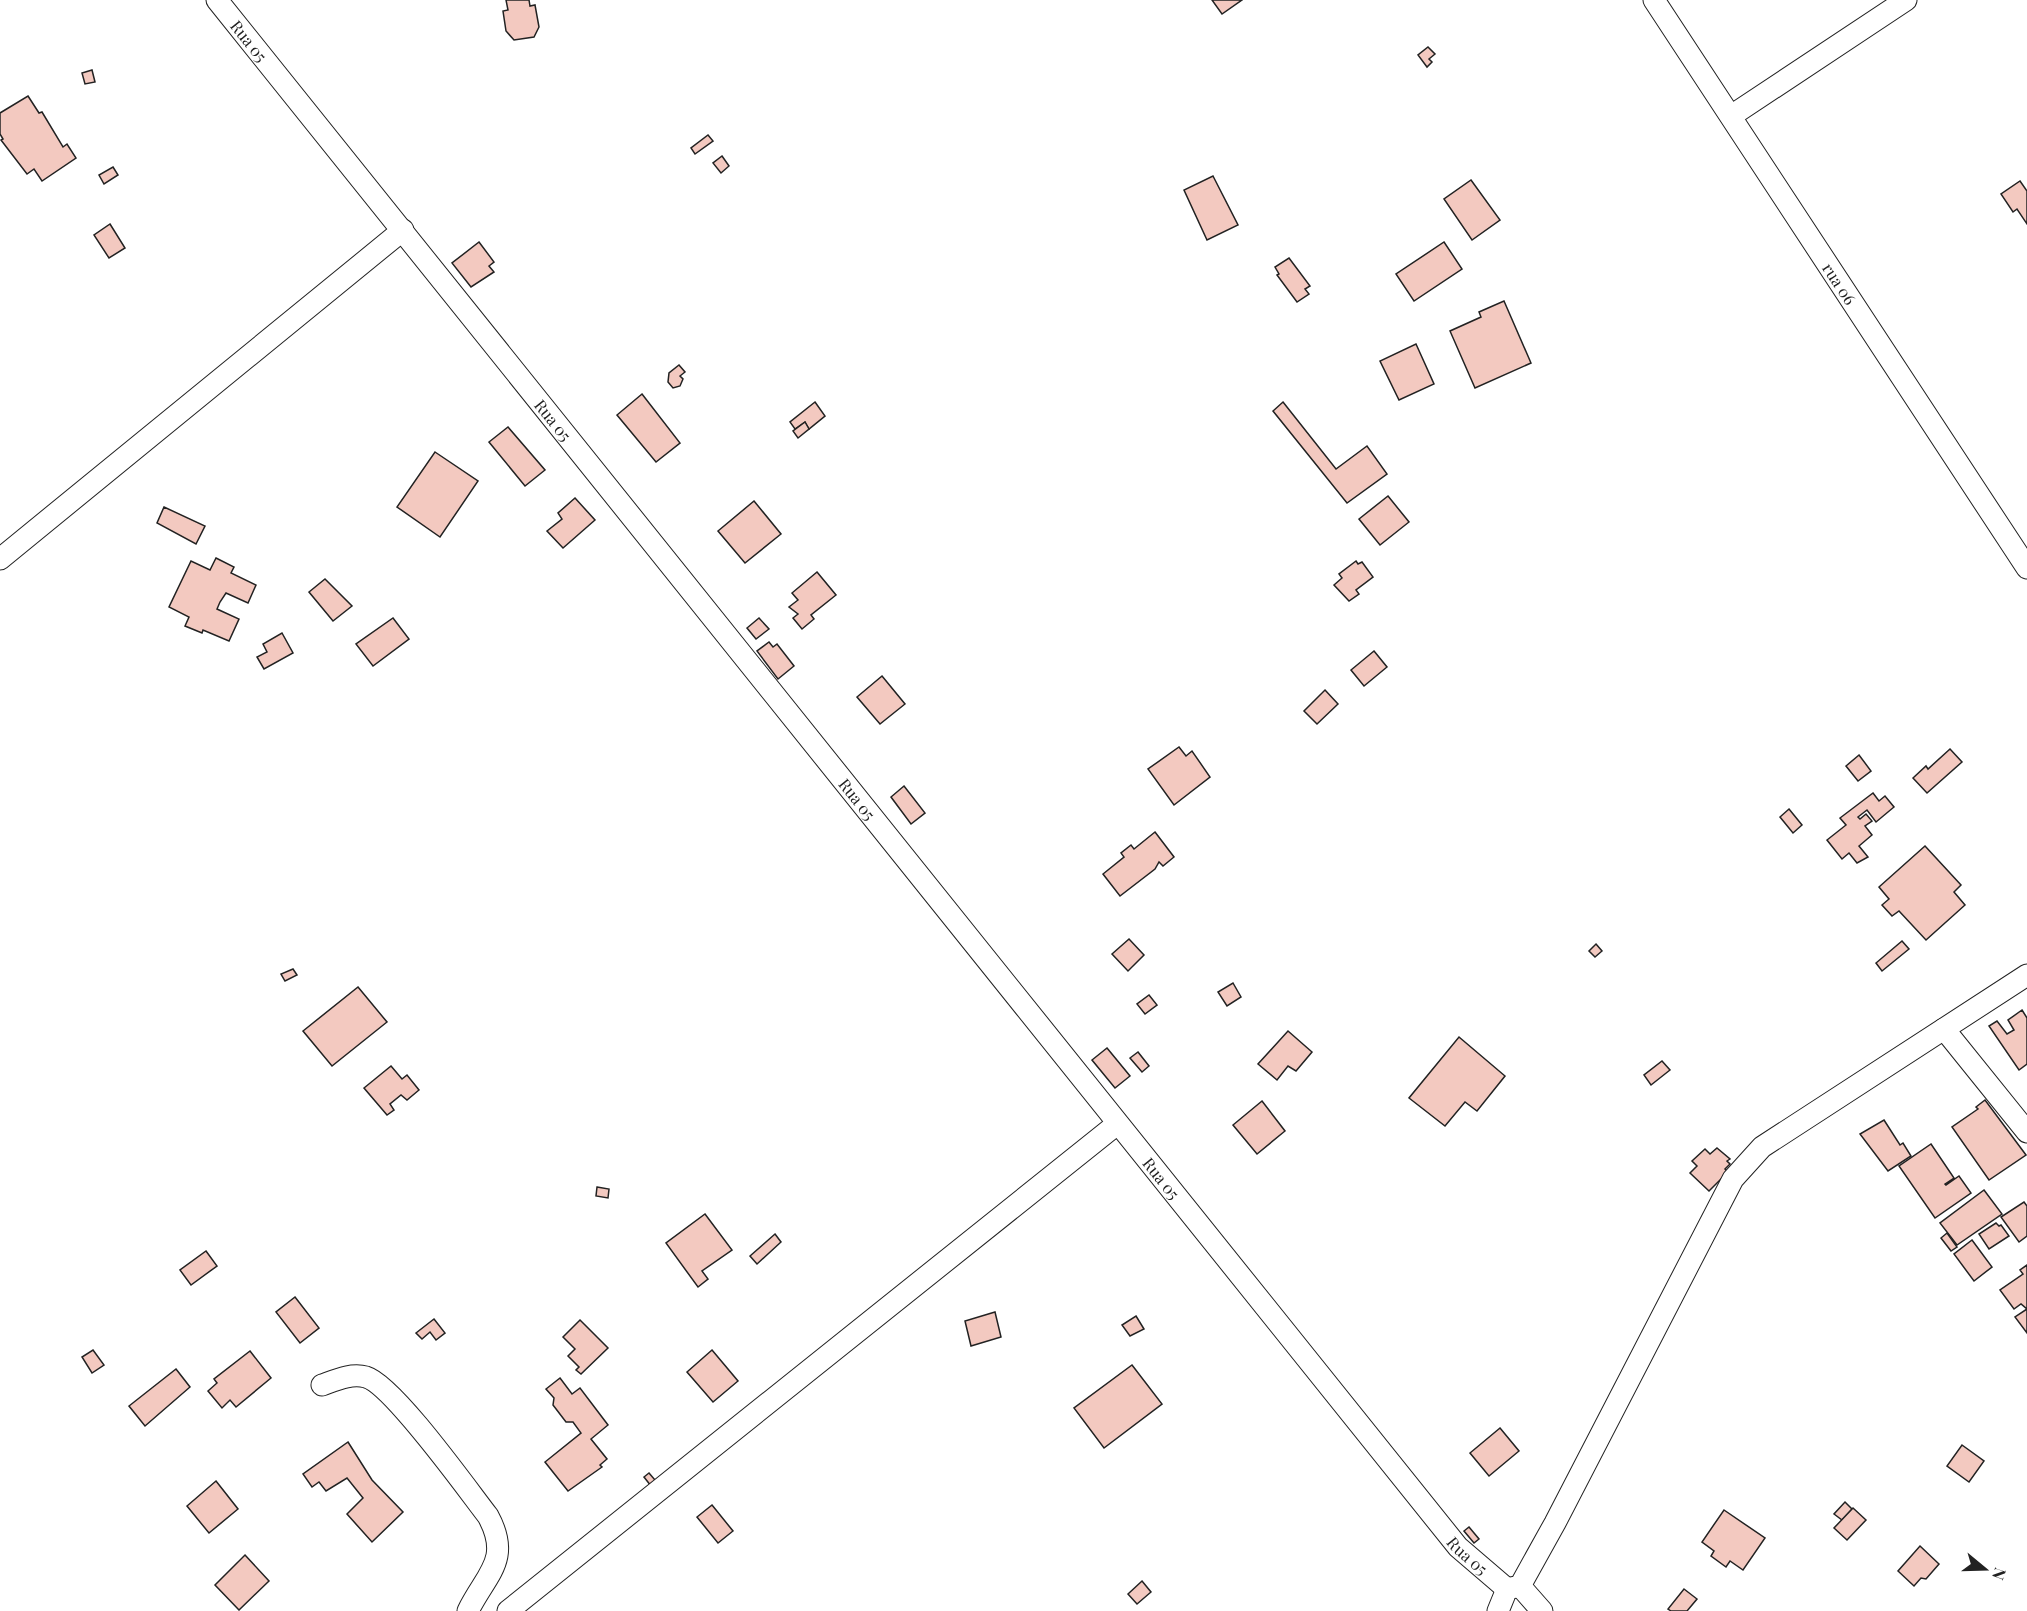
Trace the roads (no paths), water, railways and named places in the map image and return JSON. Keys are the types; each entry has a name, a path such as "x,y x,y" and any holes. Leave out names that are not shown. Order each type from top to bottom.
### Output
{"street":[{"name":"Rua 05","path":"217,0 1458,1547 1542,1611"},
{"name":"rua 06","path":"1654,0 2027,568"},
{"path":"1731,116 1906,0"},
{"path":"0,559 403,230"},
{"path":"1498,1611 1555,1523 1733,1179 1762,1147 2027,975"},
{"path":"1944,1029 2027,1132"},
{"path":"508,1611 1117,1124"},
{"path":"322,1385 354,1375 372,1379 399,1404 488,1516 495,1529 499,1553 496,1566 468,1611"}]}
